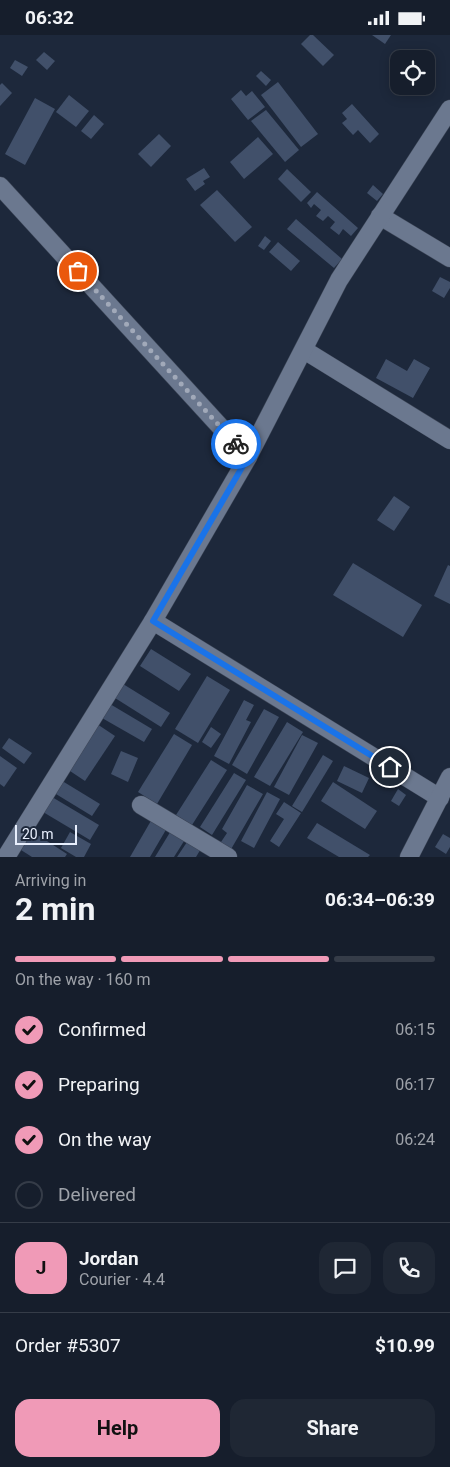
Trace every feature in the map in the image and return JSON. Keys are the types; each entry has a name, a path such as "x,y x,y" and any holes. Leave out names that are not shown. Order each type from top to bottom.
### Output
{"street":[{"path":"6,857 153,621 248,457 339,280 450,109"},
{"path":"0,186 248,457"},
{"path":"380,216 450,258"},
{"path":"304,350 450,440"},
{"path":"153,621 440,798"},
{"path":"409,857 450,777"},
{"path":"141,805 228,857"}],"building":[{"path":"310,35 313,35 334,55 323,66 301,44"},
{"path":"372,35 391,35 385,44"},
{"path":"44,52 55,61 47,70 36,60"},
{"path":"15,60 28,67 22,76 10,68"},
{"path":"261,71 271,80 266,86 256,76"},
{"path":"278,82 318,134 301,147 261,95"},
{"path":"2,83 12,93 0,106 0,85"},
{"path":"241,90 246,96 252,91 265,107 248,120 231,99"},
{"path":"69,95 89,111 76,127 56,112"},
{"path":"35,98 55,109 25,165 5,154"},
{"path":"352,104 379,134 370,143 358,130 353,135 342,123 347,119 342,113"},
{"path":"266,110 299,150 285,162 251,121"},
{"path":"94,115 104,124 91,139 81,131"},
{"path":"159,134 171,146 151,167 138,154"},
{"path":"258,137 273,154 244,179 230,162"},
{"path":"204,168 210,177 203,181 205,184 195,191 186,179"},
{"path":"287,169 311,192 301,202 278,179"},
{"path":"373,185 383,194 377,201 367,193"},
{"path":"217,190 252,227 235,242 200,205"},
{"path":"317,192 358,228 351,236 343,229 339,235 330,228 335,222 328,216 323,221 316,216 321,210 314,204 311,208 307,203"},
{"path":"296,219 342,259 334,268 287,229"},
{"path":"265,236 271,241 264,250 258,246"},
{"path":"278,242 300,261 291,271 269,252"},
{"path":"440,277 450,282 450,288 444,298 432,291"},
{"path":"386,359 407,371 414,359 430,368 413,398 376,378"},
{"path":"394,496 410,507 394,531 377,520"},
{"path":"353,563 422,605 403,637 333,595"},
{"path":"448,565 450,566 450,604 434,596"},
{"path":"151,649 191,674 179,691 140,666"},
{"path":"207,676 230,690 198,743 175,729"},
{"path":"123,684 170,713 161,727 115,698"},
{"path":"244,700 254,705 246,720 251,722 229,764 214,756"},
{"path":"110,704 152,729 144,742 102,718"},
{"path":"264,709 279,717 247,774 232,765"},
{"path":"94,722 115,736 85,781 64,767"},
{"path":"287,722 303,732 270,786 254,777"},
{"path":"211,727 221,734 211,748 202,742"},
{"path":"174,734 192,745 157,804 138,792"},
{"path":"302,735 318,743 289,795 274,787"},
{"path":"9,738 32,753 24,764 2,748"},
{"path":"121,751 138,758 128,782 111,774"},
{"path":"323,755 333,761 302,812 292,806"},
{"path":"0,756 17,768 4,787 0,784"},
{"path":"211,760 227,770 192,825 176,815"},
{"path":"344,766 369,778 362,793 337,781"},
{"path":"234,773 246,780 212,835 200,827"},
{"path":"59,779 100,804 92,816 51,791"},
{"path":"333,782 377,811 365,829 321,801"},
{"path":"247,785 263,794 230,851 219,845 227,833 222,829"},
{"path":"398,789 406,795 399,806 391,801"},
{"path":"267,792 280,799 254,848 241,841"},
{"path":"52,797 99,825 90,840 43,812"},
{"path":"284,802 301,813 279,847 270,841 284,819 276,814"},
{"path":"152,819 167,828 150,857 130,857"},
{"path":"317,823 370,855 368,857 339,857 307,838"},
{"path":"172,829 186,838 174,857 155,857"},
{"path":"33,832 67,854 65,857 32,857 21,850"},
{"path":"70,832 91,844 84,857 76,857 61,848"},
{"path":"443,834 450,838 450,847 446,854 435,847"},
{"path":"189,839 202,847 196,857 177,857"}],"way so far":[{"path":"78,271 236,444"}],"route":[{"path":"236,444 248,457 153,621 390,767"}]}
